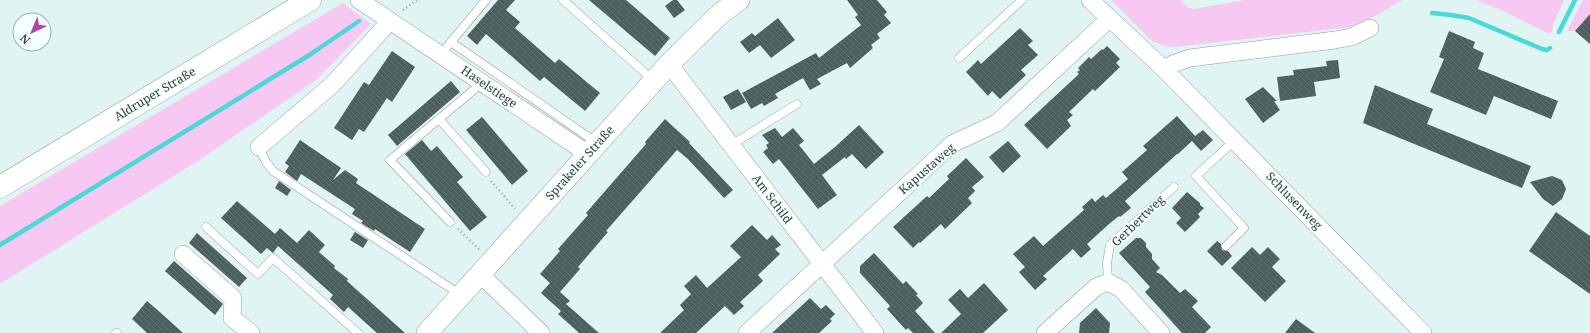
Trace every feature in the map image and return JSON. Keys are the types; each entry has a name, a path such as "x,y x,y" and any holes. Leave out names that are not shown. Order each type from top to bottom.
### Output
{"main road":[{"name":"Aldruper Straße","path":"0,187 306,2"}],"street":[{"name":"Haselstiege","path":"359,0 482,83 593,149"},
{"name":"Sprakeler Straße","path":"428,333 669,64 720,14 739,0"},
{"name":"Schlusenweg","path":"1090,0 1164,69 1423,333"},
{"name":"Kapustaweg","path":"747,333 952,144 997,123 1109,19"},
{"path":"259,147 332,85 390,21"},
{"path":"1164,69 1175,63 1190,58 1335,40 1351,37 1370,28"},
{"name":"Am Schild","path":"669,64 875,333"},
{"path":"183,254 233,298 232,318 251,333"},
{"path":"486,267 541,333"},
{"path":"1045,333 1096,287 1108,282 1121,289 1161,333"}],"lane":[{"path":"440,55 486,0"},
{"path":"563,0 654,81"},
{"path":"959,58 1022,0"},
{"path":"451,42 593,149"},
{"path":"450,222 390,160 482,83"},
{"path":"731,145 797,104"},
{"path":"439,119 486,172"},
{"path":"1226,246 1244,228 1196,176 1234,141"},
{"path":"259,147 266,162 273,171 461,295"},
{"name":"Gerbertweg","path":"1108,282 1107,263 1110,245 1174,187"},
{"path":"206,227 258,274 273,258 358,333"}],"path":[{"path":"486,172 488,178 527,222"},
{"path":"450,222 486,267"}],"shaded area":[{"path":"1111,0 1180,0 1189,8 1194,9 1245,0 1402,0 1377,15 1350,27 1167,47 1152,41"},
{"path":"1564,0 1553,25 1552,31 1549,34 1501,10 1478,1"},
{"path":"1583,0 1590,0 1590,14 1575,31 1567,31"},
{"path":"343,3 371,24 316,80 198,161 0,284 0,206"}],"building":[{"path":"498,0 515,0 506,10 520,22 515,28 555,63 559,59 600,93 585,111 544,77 540,81 486,34 477,45 467,36"},
{"path":"589,0 626,0 670,38 655,56"},
{"path":"673,0 677,0 685,10 674,18 665,6"},
{"path":"847,0 877,0 887,12 884,15 891,23 877,34 880,38 871,45 873,48 850,68 847,63 817,79 821,84 810,90 803,78 775,94 778,98 764,106 762,103 751,109 742,93 816,53 819,58 861,25 855,17 858,15"},
{"path":"1590,14 1590,44 1575,31"},
{"path":"778,18 795,40 771,58 760,45 749,53 740,42 752,33 755,36"},
{"path":"1020,28 1033,41 1028,45 1038,55 1021,70 1026,75 1000,99 992,91 988,96 966,72 978,60 981,64"},
{"path":"1449,31 1475,42 1473,48 1484,53 1478,69 1558,101 1551,119 1494,96 1486,115 1430,92 1444,59 1439,57"},
{"path":"1107,46 1120,59 1116,63 1120,67 1095,91 1093,89 1069,112 1073,115 1067,120 1071,126 1047,149 1024,125 1079,74 1077,72 1080,70 1078,68 1089,57 1091,59"},
{"path":"392,51 415,67 392,102 387,98 364,132 359,129 352,140 334,128 364,82 369,85"},
{"path":"1338,60 1340,78 1314,82 1316,96 1280,101 1277,77 1294,75 1293,70 1327,66 1326,61"},
{"path":"451,81 460,92 397,146 388,135"},
{"path":"1375,85 1433,109 1427,124 1531,166 1522,188 1363,123"},
{"path":"1263,87 1277,101 1274,101 1280,110 1263,123 1245,99"},
{"path":"738,89 746,102 731,110 723,97"},
{"path":"1177,116 1195,136 1203,130 1213,140 1201,151 1192,141 1125,201 1131,208 1109,224 1087,244 1091,249 1081,258 1073,249 1043,276 1047,279 1035,290 1019,272 1025,267 1013,254 1034,236 1043,246 1084,210 1082,207 1092,198 1095,202 1103,195 1106,198 1128,179 1122,172 1147,150 1143,146"},
{"path":"482,117 528,171 512,185 466,130"},
{"path":"665,119 690,142 689,143 733,190 724,198 688,159 677,150 606,231 608,232 578,267 580,269 560,292 570,301 566,304 599,333 579,333 558,314 561,311 541,293 550,283 540,274 560,251 558,249 588,215 586,213 646,144 645,142"},
{"path":"859,125 884,152 866,169 852,154 846,159 845,157 822,175 837,195 818,209 779,159 773,164 763,152 768,148 766,145 769,143 762,135 775,128 782,137 793,128 804,141 799,145 814,164"},
{"path":"300,140 341,168 333,180 345,170 358,179 356,183 425,229 410,252 375,229 374,231 361,223 363,221 352,214 355,209 301,174 297,181 285,172 289,166 285,163"},
{"path":"422,140 431,151 437,146 463,177 457,182 487,217 470,231 405,154"},
{"path":"1008,141 1021,156 1003,173 989,157"},
{"path":"966,158 984,177 972,187 975,191 968,198 972,203 945,229 941,224 913,248 893,227 927,196 929,198 949,179 947,176"},
{"path":"1552,176 1562,180 1566,189 1562,199 1553,206 1543,199 1530,182"},
{"path":"279,181 291,190 287,196 275,188"},
{"path":"1187,192 1204,208 1198,214 1200,217 1185,232 1176,223 1181,218 1172,208"},
{"path":"237,201 275,234 280,228 297,243 309,230 325,245 319,252 335,266 334,268 348,279 347,281 405,333 377,333 348,307 344,312 330,299 333,295 278,246 273,253 267,248 261,254 221,218"},
{"path":"1556,212 1590,236 1590,294 1529,251"},
{"path":"752,225 767,240 772,235 781,245 775,249 780,254 758,275 763,281 740,302 744,306 734,315 725,306 696,333 660,333 684,310 680,305 691,294 684,286 696,275 707,288 741,257 730,246"},
{"path":"355,232 368,240 363,248 350,240"},
{"path":"197,233 247,278 239,287 189,243"},
{"path":"1136,238 1141,238 1146,243 1146,247 1152,254 1152,259 1160,268 1156,272 1162,275 1180,293 1185,289 1198,301 1192,307 1211,327 1205,333 1182,333 1145,292 1150,287 1119,253"},
{"path":"1217,241 1221,244 1222,250 1228,251 1232,256 1222,266 1207,251"},
{"path":"1252,247 1260,255 1268,247 1280,259 1272,267 1286,281 1265,302 1231,268"},
{"path":"874,253 903,284 906,281 918,294 916,295 923,303 915,311 935,333 913,333 908,328 906,330 887,309 890,306 860,273 860,266"},
{"path":"174,261 223,304 215,315 165,271"},
{"path":"984,283 1008,310 983,333 941,333 961,314 948,300 960,289 968,298"},
{"path":"810,298 821,309 826,305 835,314 830,319 832,321 819,333 772,333"},
{"path":"147,301 183,333 147,333 132,319"},
{"path":"1096,308 1110,323 1109,333 1079,333 1080,323"},
{"path":"1296,319 1315,333 1285,333"}],"waterway":[{"path":"1559,32 1575,0"},
{"path":"1432,13 1469,18 1542,49 1547,50 1550,48"},
{"path":"0,245 311,54 359,21"}]}
